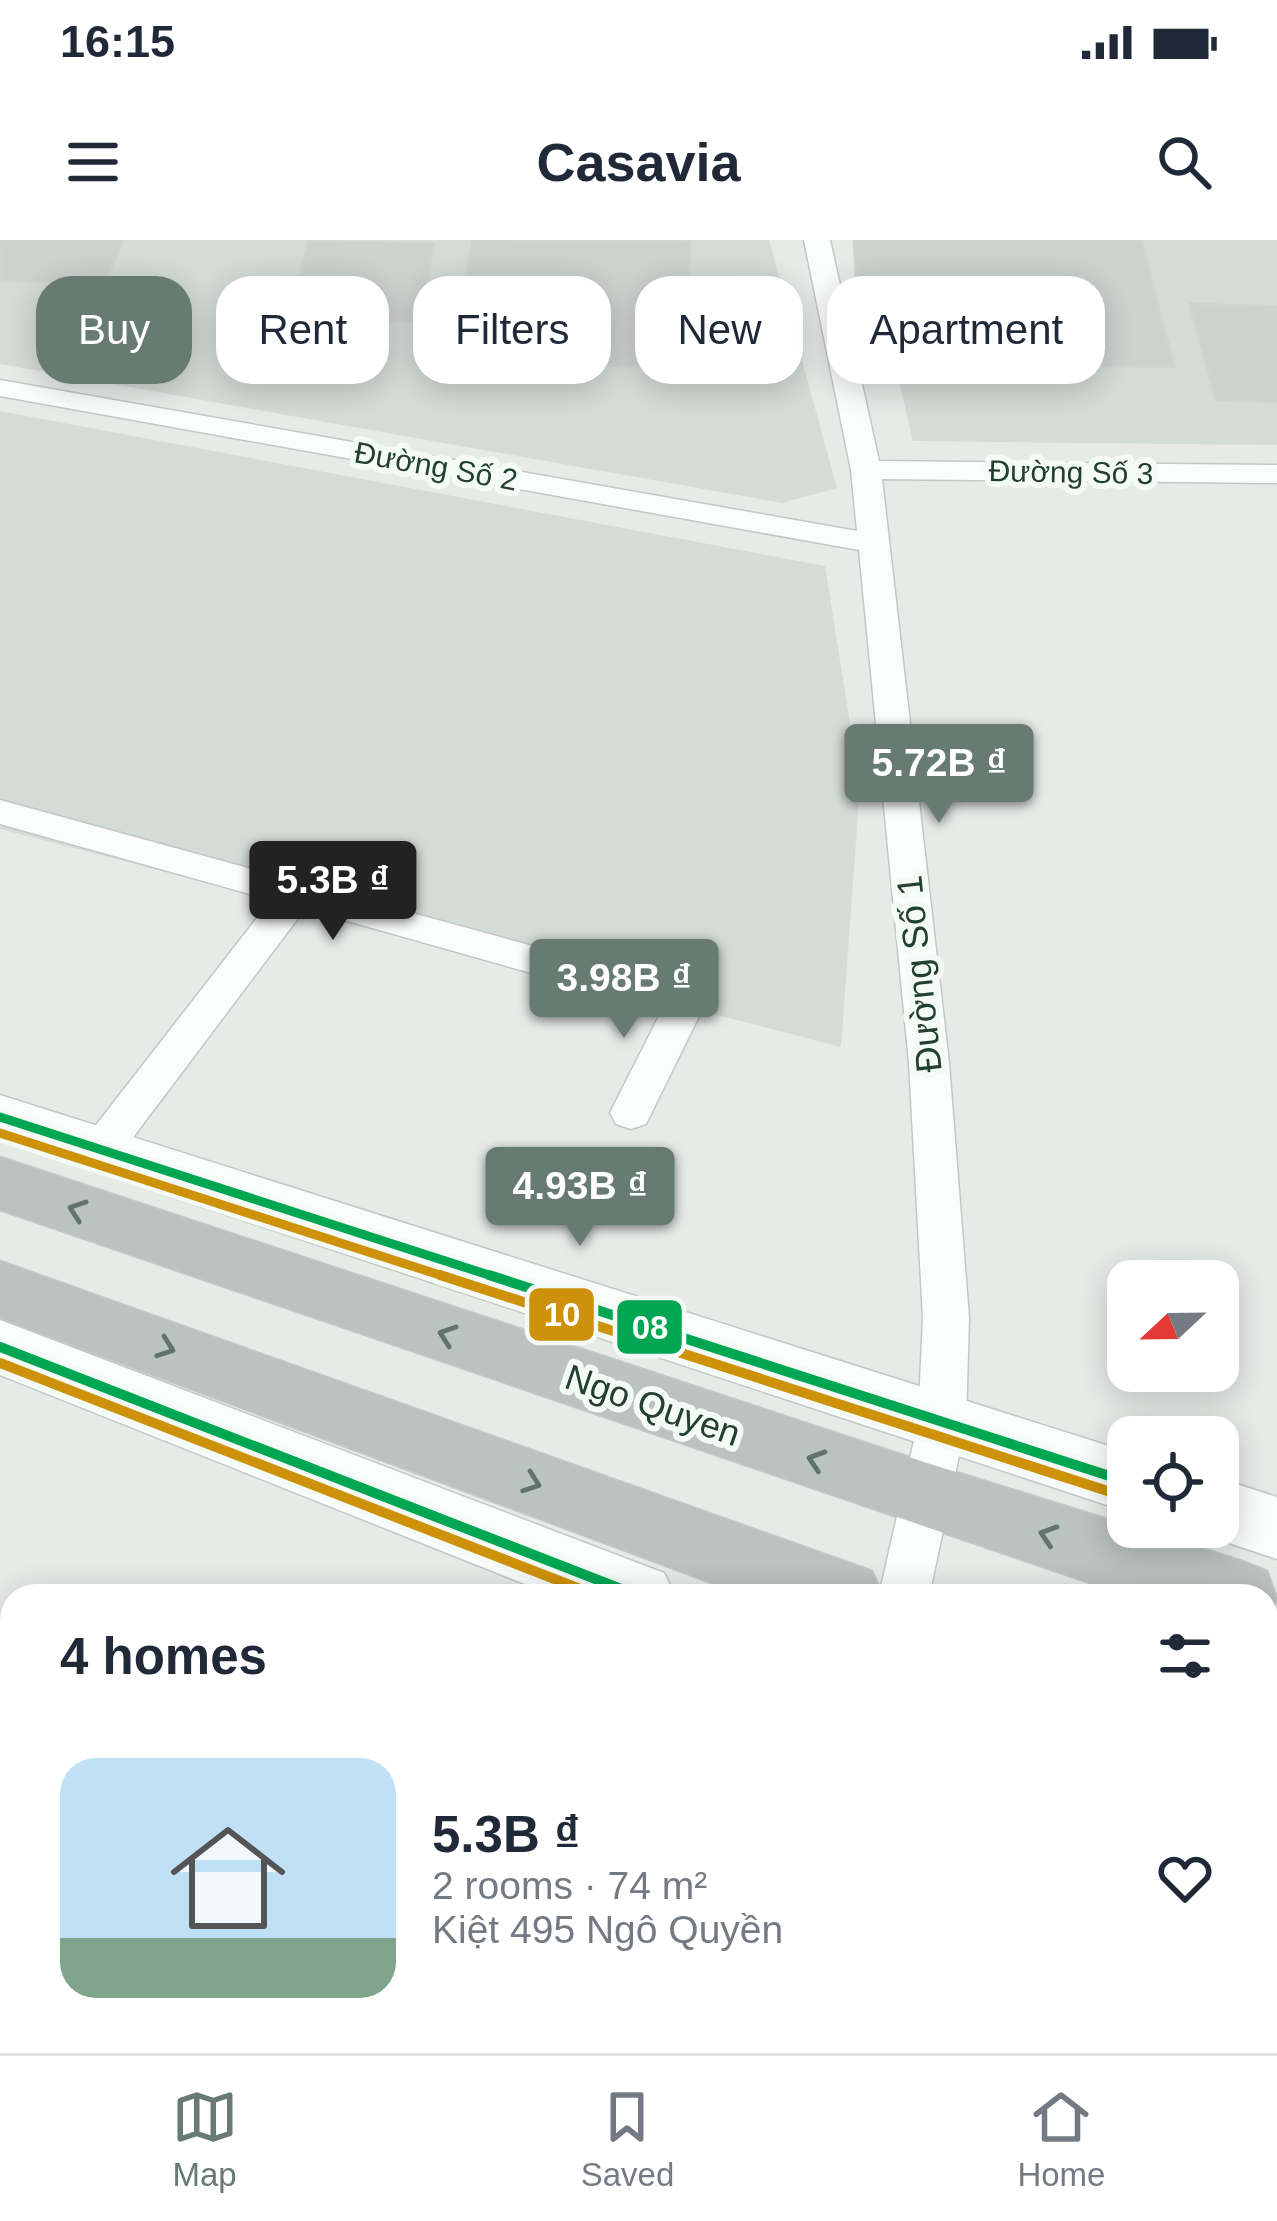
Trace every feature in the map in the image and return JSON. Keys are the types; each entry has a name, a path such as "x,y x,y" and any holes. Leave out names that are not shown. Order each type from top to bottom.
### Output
{"highway":[{"name":"Ngo Quyen","path":"0,1183 927,1497 1202,1584"},
{"path":"0,1289 811,1584"}],"street":[{"name":"Đường Số 1","path":"817,240 866,470 929,1063 946,1318 942,1423 907,1584"},
{"name":"Đường Số 2","path":"0,388 872,543"},
{"name":"Đường Số 3","path":"866,470 1277,474"},
{"path":"0,812 686,1003 631,1113"},
{"path":"101,1149 296,894"},
{"path":"0,1117 1107,1475"},
{"path":"7,1361 607,1584"},
{"path":"1239,1516 1277,1528"}],"shaded area":[{"path":"0,240 769,240 779,276 635,276 635,384 803,384 803,364 837,488 782,503 113,384 192,384 192,276 36,276 36,370 0,364"},
{"path":"866,240 1277,240 1277,445 913,441 900,384 1105,384 1105,276 874,276"},
{"path":"0,411 825,566 860,786 841,1047 0,829"}],"building":[{"path":"0,240 123,240 107,276 0,281"},
{"path":"473,240 690,242 688,276 635,276 635,366 611,365 611,276 466,276"},
{"path":"854,240 1141,240 1174,367 1105,365 1105,276 856,276"},
{"path":"309,242 434,244 428,276 413,276 413,321 389,321 389,276 299,276"},
{"path":"1190,304 1277,307 1277,402 1216,400"}],"transit line":[{"name":"08","path":"0,1117 1107,1475"},
{"name":"10","path":"0,1133 1107,1491"},
{"name":"08","path":"0,1347 608,1584"},
{"name":"10","path":"0,1363 567,1584"}]}
